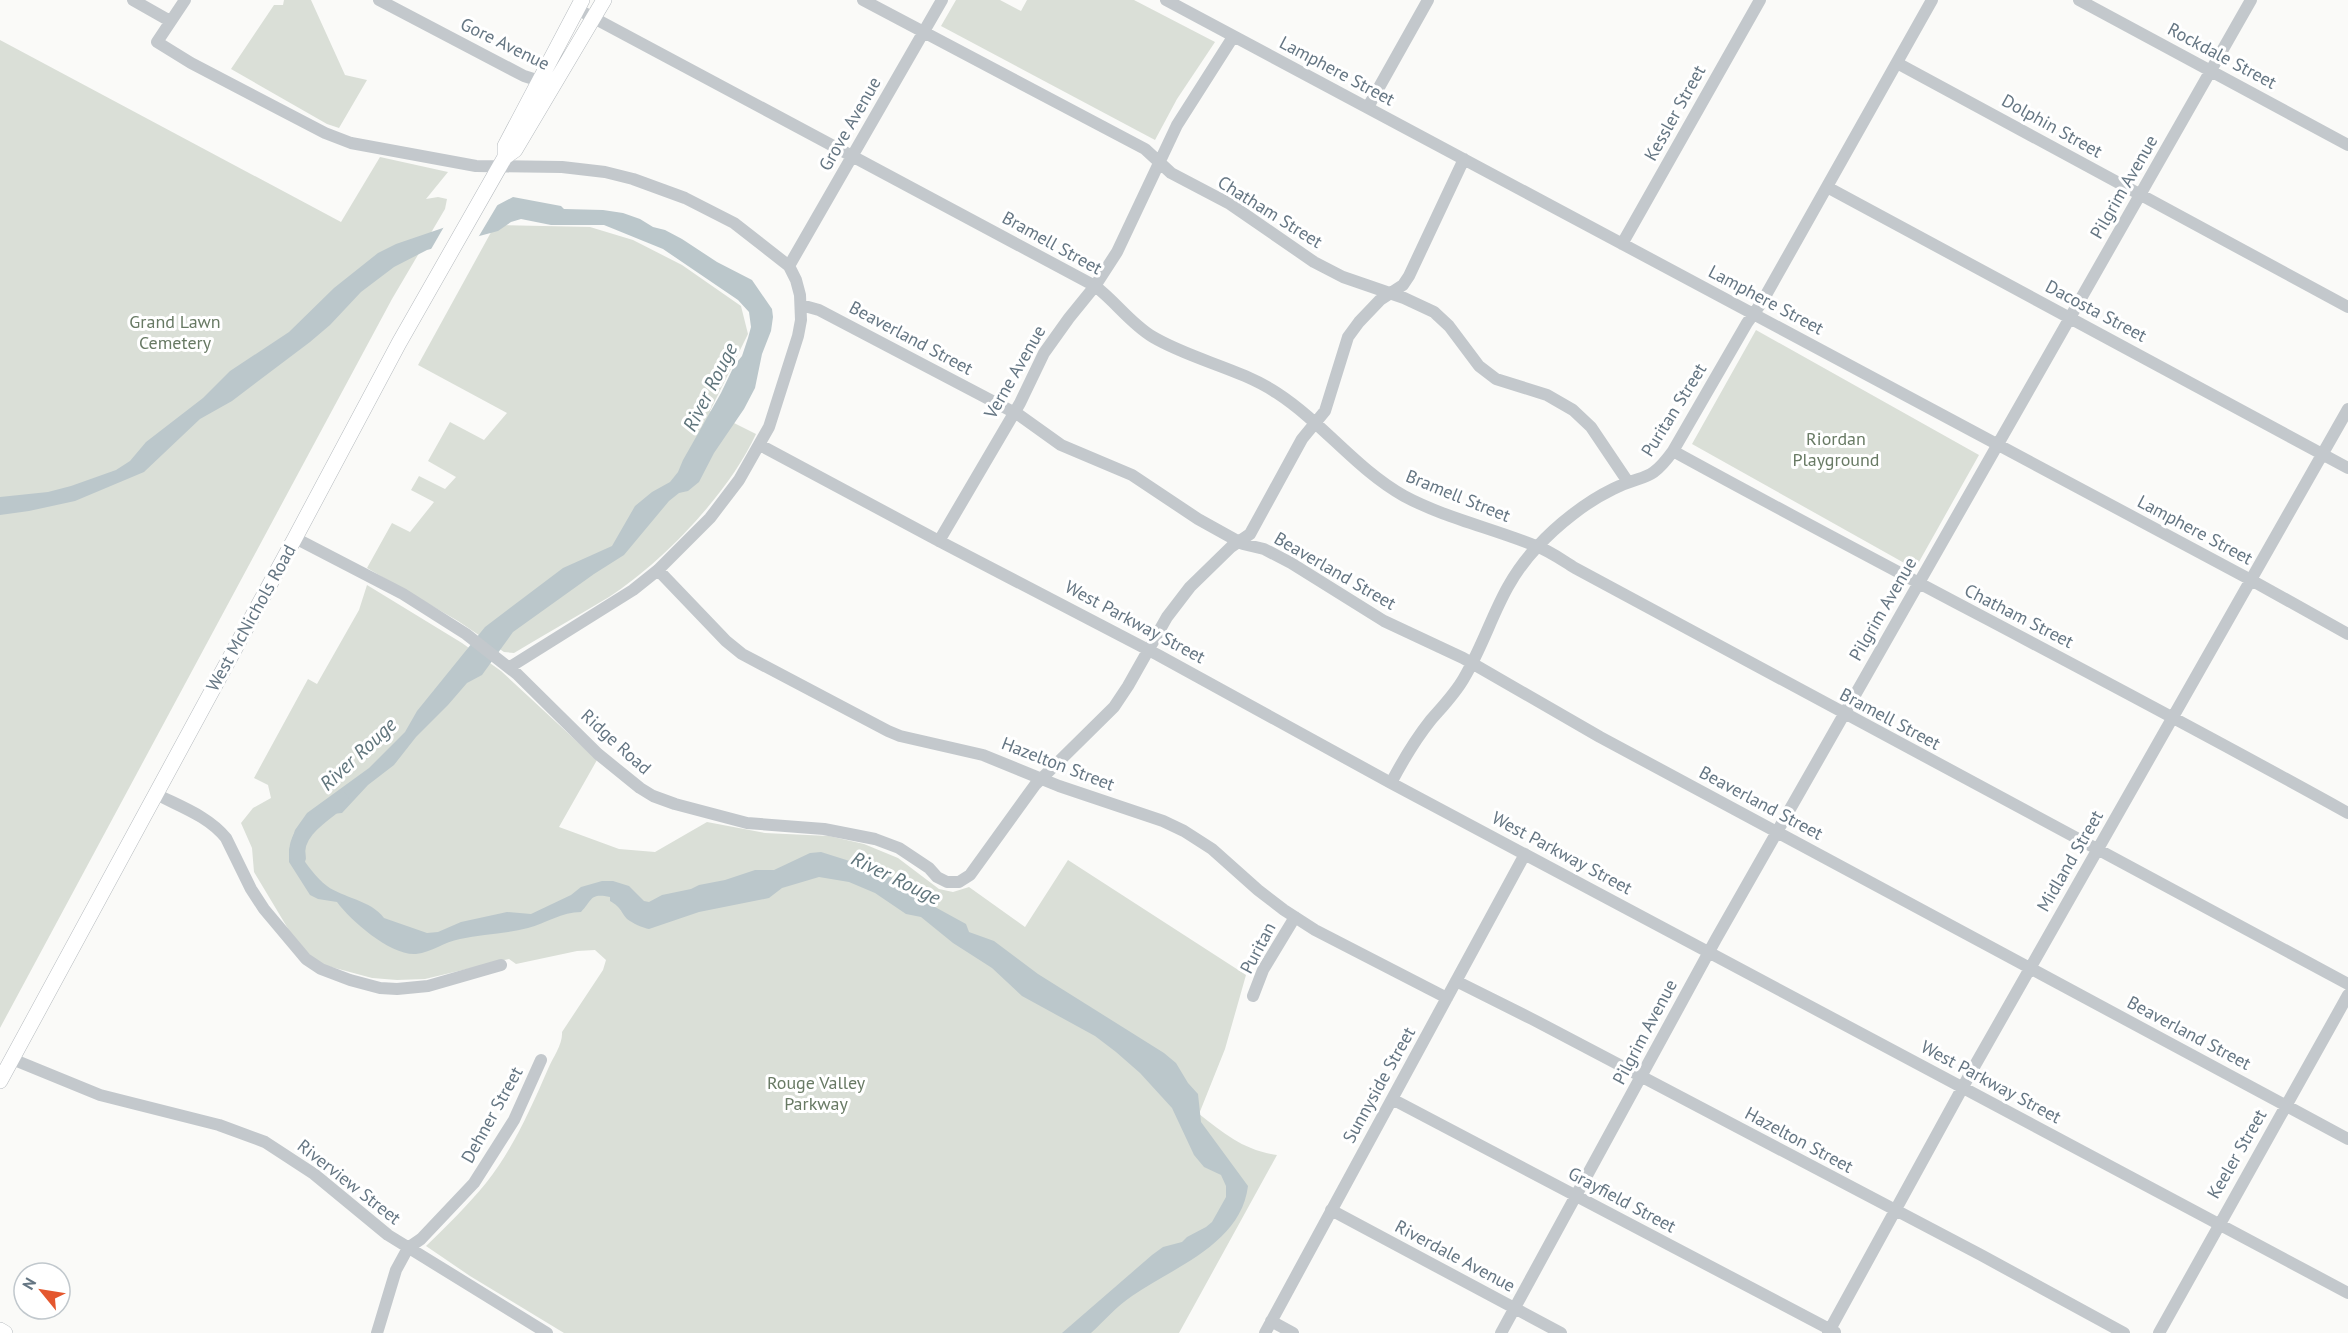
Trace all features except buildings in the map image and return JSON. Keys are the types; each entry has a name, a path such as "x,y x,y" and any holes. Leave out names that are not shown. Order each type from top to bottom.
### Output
{"main road":[{"name":"West McNichols Road","path":"546,83 594,18 604,0"},
{"name":"West McNichols Road","path":"0,1081 449,253 499,167 515,150 579,5"},
{"path":"0,1330 5,1333"}],"street":[{"path":"133,0 170,21"},
{"path":"185,0 157,42 191,63 326,133 351,143 476,166 562,166 633,178 685,198 734,223 789,266 796,280 801,305 798,336 769,427 739,480 710,518 658,570 617,601 507,665"},
{"name":"Gore Avenue","path":"379,0 524,76 546,83"},
{"name":"Chatham Street","path":"863,0 1145,149 1171,173 1230,204 1314,262 1434,312 1449,326 1473,361 1496,379 1547,395 1573,410 1591,427 1628,482"},
{"name":"Grove Avenue","path":"789,266 942,0"},
{"name":"Lamphere Street","path":"1166,0 1754,313 2348,634"},
{"path":"1368,107 1428,0"},
{"name":"Kessler Street","path":"1622,244 1760,0"},
{"name":"Puritan Street","path":"1390,783 1415,743 1457,689 1472,664 1506,587 1537,546 1592,502 1628,482 1653,475 1673,451 1827,187 1932,0"},
{"name":"Rockdale Street","path":"2079,0 2348,145"},
{"name":"Pilgrim Avenue","path":"1501,1333 1709,952 2251,0"},
{"name":"Bramell Street","path":"579,5 594,18 1095,286 1152,336 1175,348 1242,374 1276,392 1316,423 1369,471 1406,497 1537,546 1844,714 2348,984"},
{"name":"Verne Avenue","path":"939,541 1014,413 1044,353 1095,286 1117,252 1177,125 1233,36"},
{"name":"Dolphin Street","path":"1897,63 2348,307"},
{"path":"1041,778 1114,707 1167,617 1190,587 1231,547 1250,534 1302,439 1325,411 1348,337 1359,322 1403,285 1416,264 1464,159"},
{"name":"Dacosta Street","path":"1827,187 2348,468"},
{"name":"Beaverland Street","path":"801,305 819,310 1014,413 1061,445 1132,475 1198,519 1240,542 1264,549 1291,562 1384,621 1472,664 1600,737 2348,1139"},
{"name":"Midland Street","path":"1831,1332 1894,1211 1963,1087 2348,409"},
{"name":"West Parkway Street","path":"760,445 1148,649 1390,783 2348,1293"},
{"name":"Chatham Street","path":"1673,451 1918,584 2173,716 2348,813"},
{"name":"Ridge Road","path":"295,538 403,594 466,634 507,665 546,700 598,754 640,788 653,796 675,804 747,823 824,829 875,839 899,848 928,868 937,878 959,882 970,875 1041,778"},
{"name":"Hazelton Street","path":"658,570 726,641 756,663 900,736 983,755 1163,821 1184,831 1212,849 1258,890 1315,930 1447,998"},
{"path":"156,794 200,816 220,831 226,838 250,889 264,909 306,959 321,969 380,988 414,989 501,965"},
{"name":"Sunnyside Street","path":"1264,1333 1526,854"},
{"name":"Puritan","path":"1253,996 1263,970 1295,917"},
{"name":"Hazelton Street","path":"1456,981 1532,1019 2124,1333"},
{"name":"Keeler Street","path":"2159,1333 2218,1223 2348,994"},
{"name":"Riverview Street","path":"12,1059 100,1095 219,1125 265,1142 314,1174 388,1235 547,1333"},
{"name":"Dehner Street","path":"377,1333 396,1270 408,1248 421,1239 450,1210 479,1175 514,1120 541,1060"},
{"name":"Grayfield Street","path":"1392,1099 1831,1332"},
{"name":"Riverdale Avenue","path":"1331,1210 1561,1333"},
{"path":"1271,1322 1293,1333"}],"green space":[{"path":"284,0 311,0 345,75 367,80 339,128 327,124 231,69 274,5 283,5"},
{"path":"956,0 1000,0 1021,11 1027,0 1134,0 1215,42 1177,99 1155,140 941,26"},
{"name":"Grand Lawn Cemetery","path":"0,40 341,222 380,157 448,172 426,199 438,197 447,199 445,209 392,299 0,1028"},
{"path":"495,225 590,227 633,240 682,265 741,306 748,334 710,411 756,434 744,457 712,502 672,546 609,597 514,653 504,652 458,621 367,568 392,523 410,532 434,502 411,490 419,476 445,489 456,477 428,461 450,422 484,440 507,413 418,365"},
{"name":"Riordan Playground","path":"1756,330 1979,455 1915,569 1692,444"},
{"name":"Rouge Valley Parkway","path":"367,585 462,643 501,671 597,760 559,827 619,849 655,852 707,822 765,833 829,836 864,844 898,858 939,889 953,892 969,887 1025,927 1068,860 1246,975 1225,1049 1199,1114 1244,1145 1277,1155 1179,1333 564,1333 470,1276 426,1246 479,1191 505,1156 557,1050 562,1032 603,970 606,960 595,950 577,951 516,964 509,959 425,979 372,978 320,964 303,949 290,932 254,872 252,848 241,823 253,808 271,798 268,785 254,778 308,679 317,684 359,610"}],"shaded area":[{"path":"513,197 561,206 564,209 623,213 665,230 717,262 752,280 772,309 773,317 755,388 744,409 714,453 699,482 669,501 624,555 513,632 482,675 467,683 416,737 394,765 368,785 342,813 314,816 302,833 299,854 327,886 372,907 384,918 427,933 438,932 461,922 507,912 531,914 571,895 581,887 602,881 613,881 629,886 644,901 649,902 662,895 725,880 755,870 774,870 810,853 821,852 878,870 901,883 935,907 966,924 969,932 994,941 1038,974 1164,1053 1176,1063 1198,1094 1201,1122 1248,1186 1243,1206 1233,1224 1219,1239 1185,1264 1126,1300 1091,1333 1062,1333 1152,1255 1163,1247 1182,1242 1212,1222 1226,1197 1226,1186 1221,1175 1204,1167 1194,1155 1172,1108 1140,1073 1095,1036 1022,996 992,968 953,943 921,917 906,914 875,893 849,882 819,877 782,888 769,898 699,912 649,929 627,919 610,901 610,897 598,896 592,898 581,912 567,914 519,930 454,940 416,954 395,949 372,936 337,902 318,899 310,895 289,862 289,850 295,830 307,813 369,768 405,732 417,711 485,627 563,568 612,546 635,506 652,492 670,482 678,472 734,366 742,356 751,327 749,312 738,300 663,249 604,225 551,225 521,219 511,222 498,231 427,250 394,267 361,292 330,325 310,342 232,401 200,419 144,472 75,501 0,515 0,497 48,492 71,486 116,470 130,461 146,442 203,398 230,371 289,332 334,288 378,253 396,244 475,217"}],"pier":[{"path":"501,199 476,241 430,251 445,225 473,214"}],"waterway":[{"name":"River Rouge","path":"298,858 297,849 304,832 341,800"}]}
